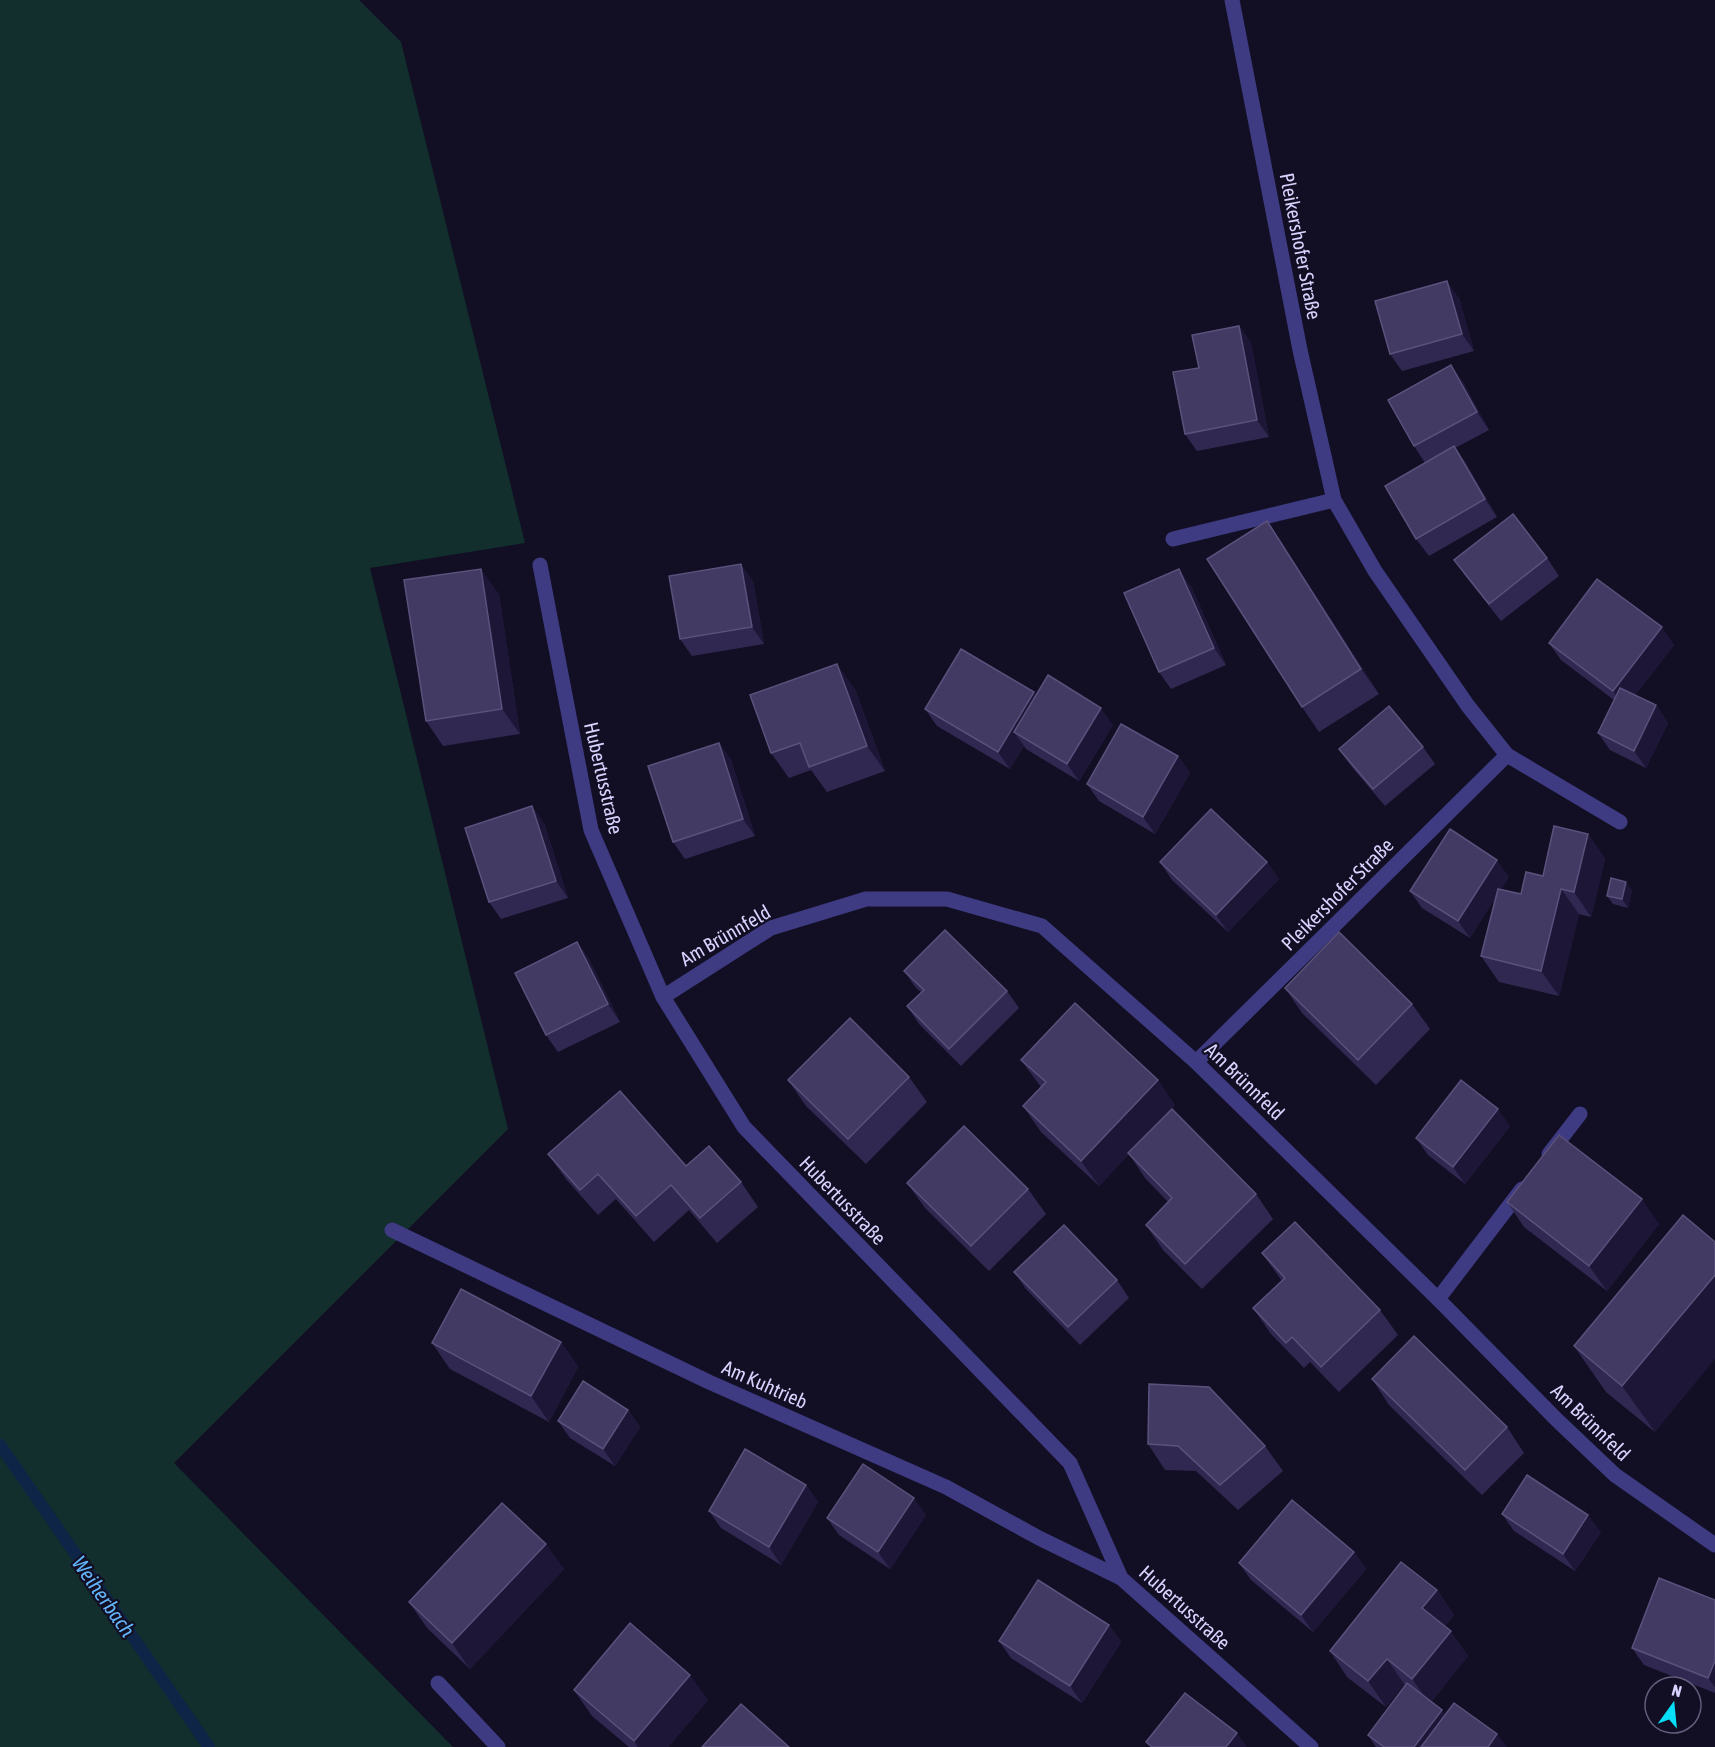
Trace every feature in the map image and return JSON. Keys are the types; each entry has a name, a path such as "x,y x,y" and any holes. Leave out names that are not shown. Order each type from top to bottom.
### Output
{"street":[{"name":"Pleikershofer Straße","path":"1232,0 1300,350 1334,500 1375,571 1468,706 1507,755 1620,822"},
{"path":"1173,539 1334,500"},
{"name":"Hubertusstraße","path":"540,564 591,830 663,997 744,1127 1070,1463 1121,1578 1311,1747"},
{"name":"Pleikershofer Straße","path":"1196,1062 1507,755"},
{"name":"Am Brünnfeld","path":"663,997 771,928 866,899 947,899 1042,926 1196,1062 1615,1475 1715,1545"},
{"path":"1438,1299 1580,1114"},
{"name":"Am Kuhtrieb","path":"392,1230 709,1382 946,1487 1039,1538 1121,1578"},
{"path":"438,1683 498,1747"}],"green space":[{"path":"0,0 359,0 401,42 525,543 370,568 508,1129 174,1463 453,1747 0,1747"}],"building":[{"path":"1447,281 1462,334 1390,354 1375,301"},
{"path":"1239,326 1257,420 1185,434 1173,372 1199,368 1192,335"},
{"path":"1451,365 1477,412 1414,446 1388,400"},
{"path":"1454,446 1485,499 1416,539 1385,486"},
{"path":"1513,514 1547,558 1489,604 1454,560"},
{"path":"1267,521 1361,669 1302,707 1207,559"},
{"path":"741,564 752,627 680,639 669,576"},
{"path":"481,569 502,709 426,721 404,580"},
{"path":"1179,569 1214,648 1159,672 1124,593"},
{"path":"1597,579 1662,627 1613,691 1549,643"},
{"path":"961,649 1034,692 998,752 925,709"},
{"path":"837,664 867,746 809,767 800,743 771,753 750,695"},
{"path":"1048,675 1101,708 1067,764 1014,732"},
{"path":"1620,688 1656,705 1634,751 1598,733"},
{"path":"1389,706 1423,747 1373,789 1339,749"},
{"path":"1121,724 1178,756 1143,817 1087,784"},
{"path":"719,743 743,819 673,842 648,766"},
{"path":"532,806 556,881 489,902 465,828"},
{"path":"1211,809 1267,862 1216,915 1160,862"},
{"path":"1554,826 1588,834 1574,892 1561,889 1541,971 1481,956 1498,889 1521,894 1526,872 1543,876"},
{"path":"1450,829 1497,860 1458,921 1410,891"},
{"path":"1611,878 1626,882 1622,899 1607,896"},
{"path":"945,930 1007,991 949,1049 907,1006 924,990 904,971"},
{"path":"1339,932 1412,1004 1358,1060 1285,988"},
{"path":"577,942 608,1004 546,1035 515,973"},
{"path":"1075,1003 1158,1080 1081,1161 1023,1106 1046,1082 1021,1060"},
{"path":"850,1018 909,1077 848,1139 788,1080"},
{"path":"1461,1080 1498,1109 1453,1167 1416,1138"},
{"path":"620,1091 686,1166 709,1146 741,1182 700,1218 671,1185 636,1216 598,1174 580,1190 548,1154"},
{"path":"1172,1109 1256,1194 1185,1264 1146,1225 1172,1198 1128,1153"},
{"path":"964,1126 1028,1189 971,1246 907,1183"},
{"path":"1559,1135 1642,1199 1589,1266 1507,1202"},
{"path":"1683,1215 1715,1242 1715,1275 1622,1386 1574,1346"},
{"path":"1295,1222 1380,1310 1321,1367 1292,1337 1286,1343 1253,1308 1285,1278 1262,1253"},
{"path":"1064,1225 1117,1280 1068,1327 1014,1272"},
{"path":"461,1289 561,1342 531,1396 432,1343"},
{"path":"1414,1336 1507,1427 1465,1470 1372,1379"},
{"path":"583,1381 628,1410 603,1449 558,1421"},
{"path":"1149,1384 1209,1387 1265,1446 1220,1485 1178,1446 1148,1444"},
{"path":"745,1449 806,1485 769,1547 709,1511"},
{"path":"863,1464 914,1498 878,1552 827,1518"},
{"path":"1527,1475 1588,1515 1563,1554 1502,1514"},
{"path":"1292,1500 1354,1552 1301,1615 1239,1563"},
{"path":"502,1503 546,1544 452,1643 409,1602"},
{"path":"1401,1562 1437,1590 1422,1608 1451,1631 1412,1679 1387,1659 1368,1681 1330,1651"},
{"path":"1659,1578 1715,1600 1715,1661 1708,1678 1632,1648"},
{"path":"1038,1580 1109,1625 1070,1686 999,1641"},
{"path":"630,1623 690,1675 634,1741 574,1690"},
{"path":"1407,1683 1442,1710 1414,1747 1384,1747 1368,1735"},
{"path":"1185,1693 1237,1733 1226,1747 1152,1747 1146,1742"},
{"path":"1454,1703 1497,1734 1488,1747 1421,1747"},
{"path":"741,1704 789,1747 702,1747"}],"waterway":[{"name":"Weiherbach","path":"0,1445 209,1747"}]}
